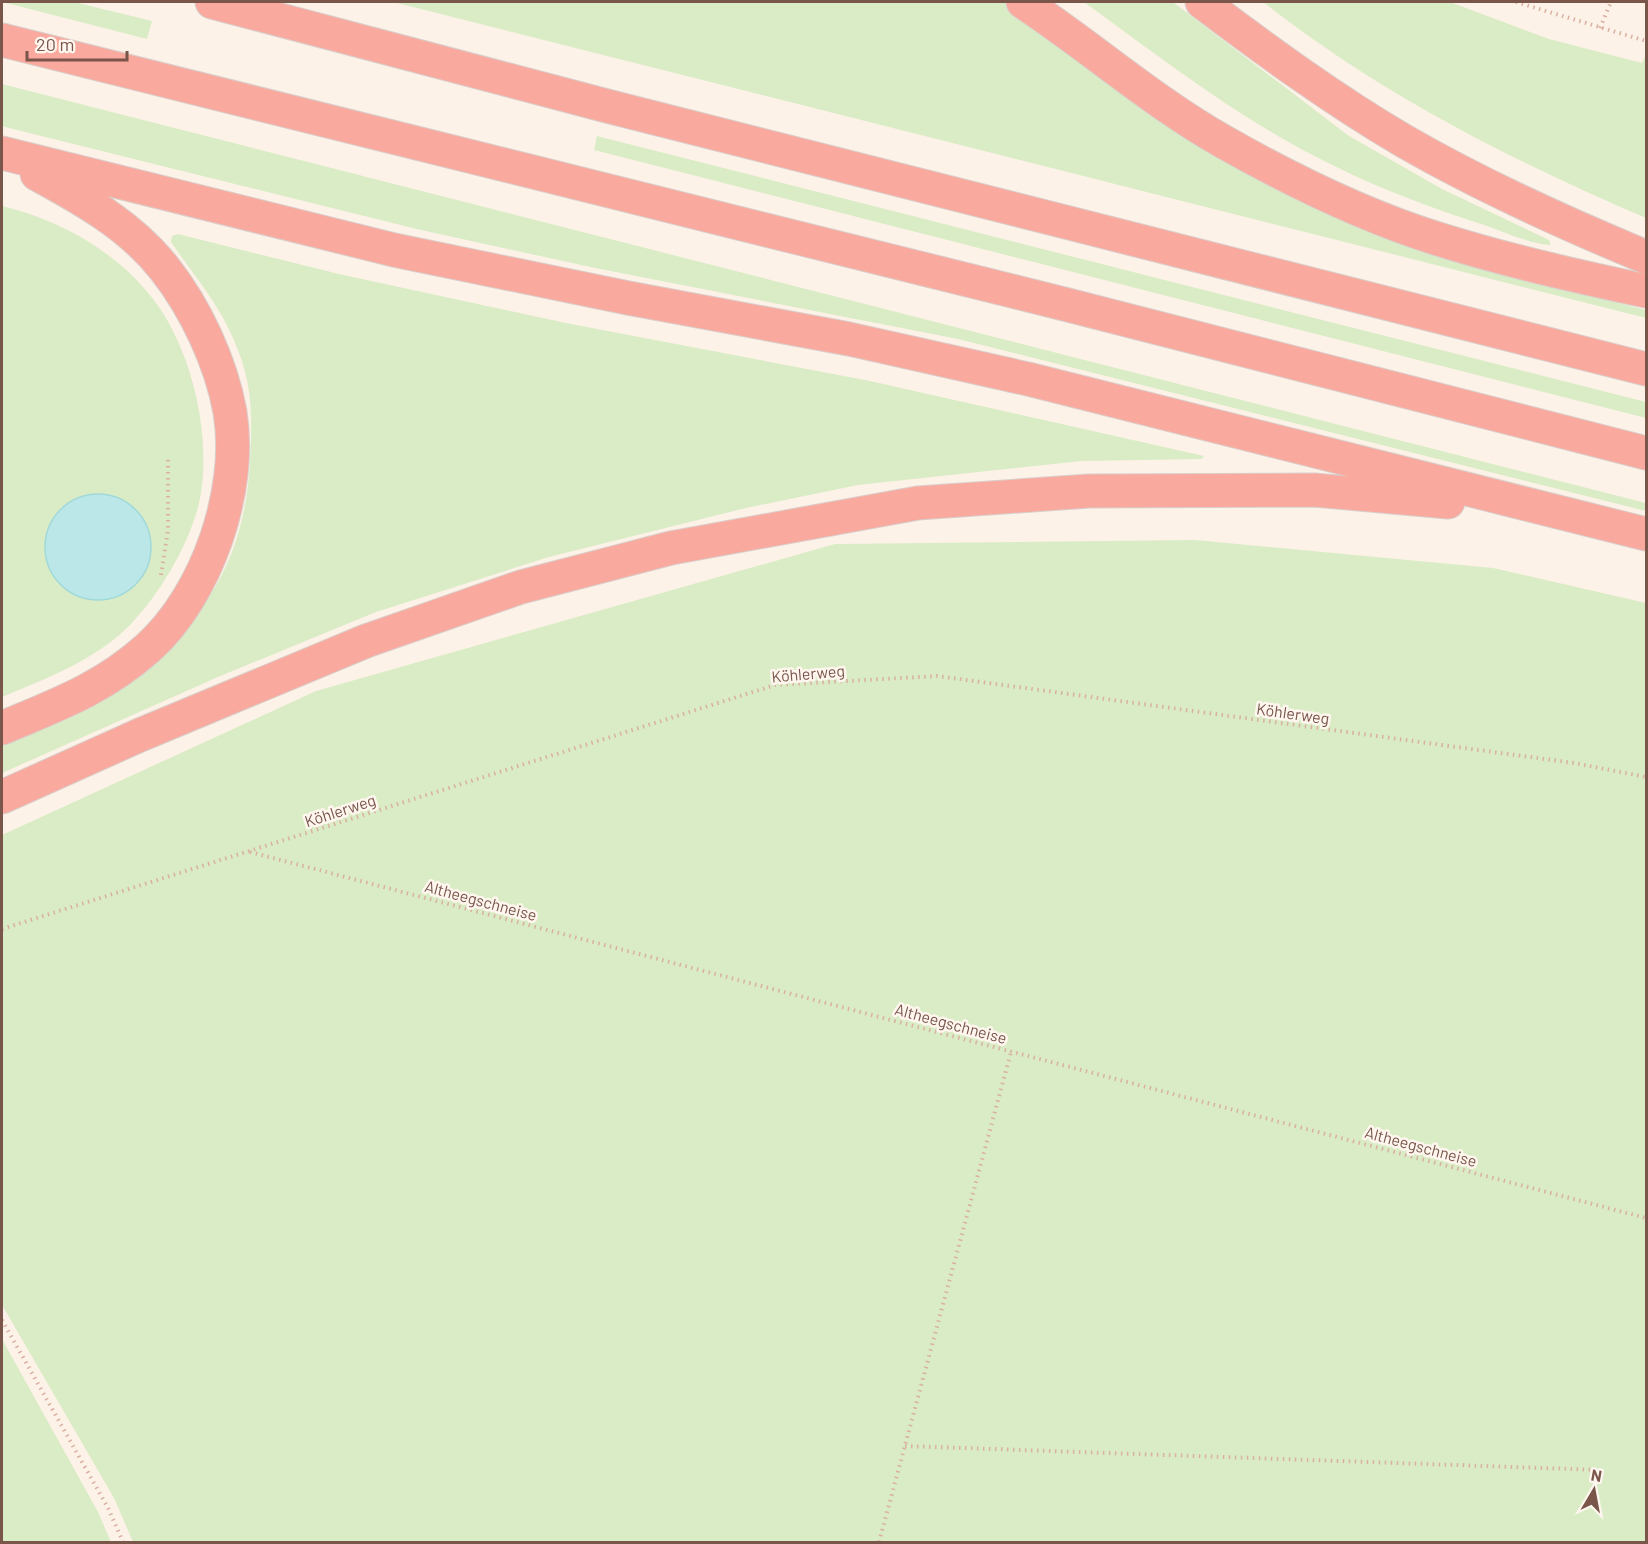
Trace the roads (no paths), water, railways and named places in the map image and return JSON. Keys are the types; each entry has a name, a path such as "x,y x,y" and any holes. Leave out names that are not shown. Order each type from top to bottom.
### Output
{"highway":[{"path":"212,2 607,106 1647,369"},
{"path":"1023,2 1170,108 1206,131 1336,200 1434,238 1529,265 1647,291"},
{"path":"1202,2 1329,94 1404,141 1563,222 1647,257"},
{"path":"2,40 1068,305 1647,453"},
{"path":"2,154 394,250 628,298 849,339 1028,379 1647,534"},
{"path":"2,154 81,198 125,229 164,268 184,296 210,350 230,410 232,438 227,494 214,543 197,584 178,613 150,646 104,683 2,728"},
{"path":"2,797 285,673 445,611 606,563 671,548 834,517 918,503 988,498 1089,491 1215,490 1314,490 1563,513"}],"water":[{"path":"98,494 118,498 135,510 147,527 151,547 147,567 135,584 118,596 98,600 78,596 61,584 49,567 45,547 49,527 61,510 78,498"}]}
